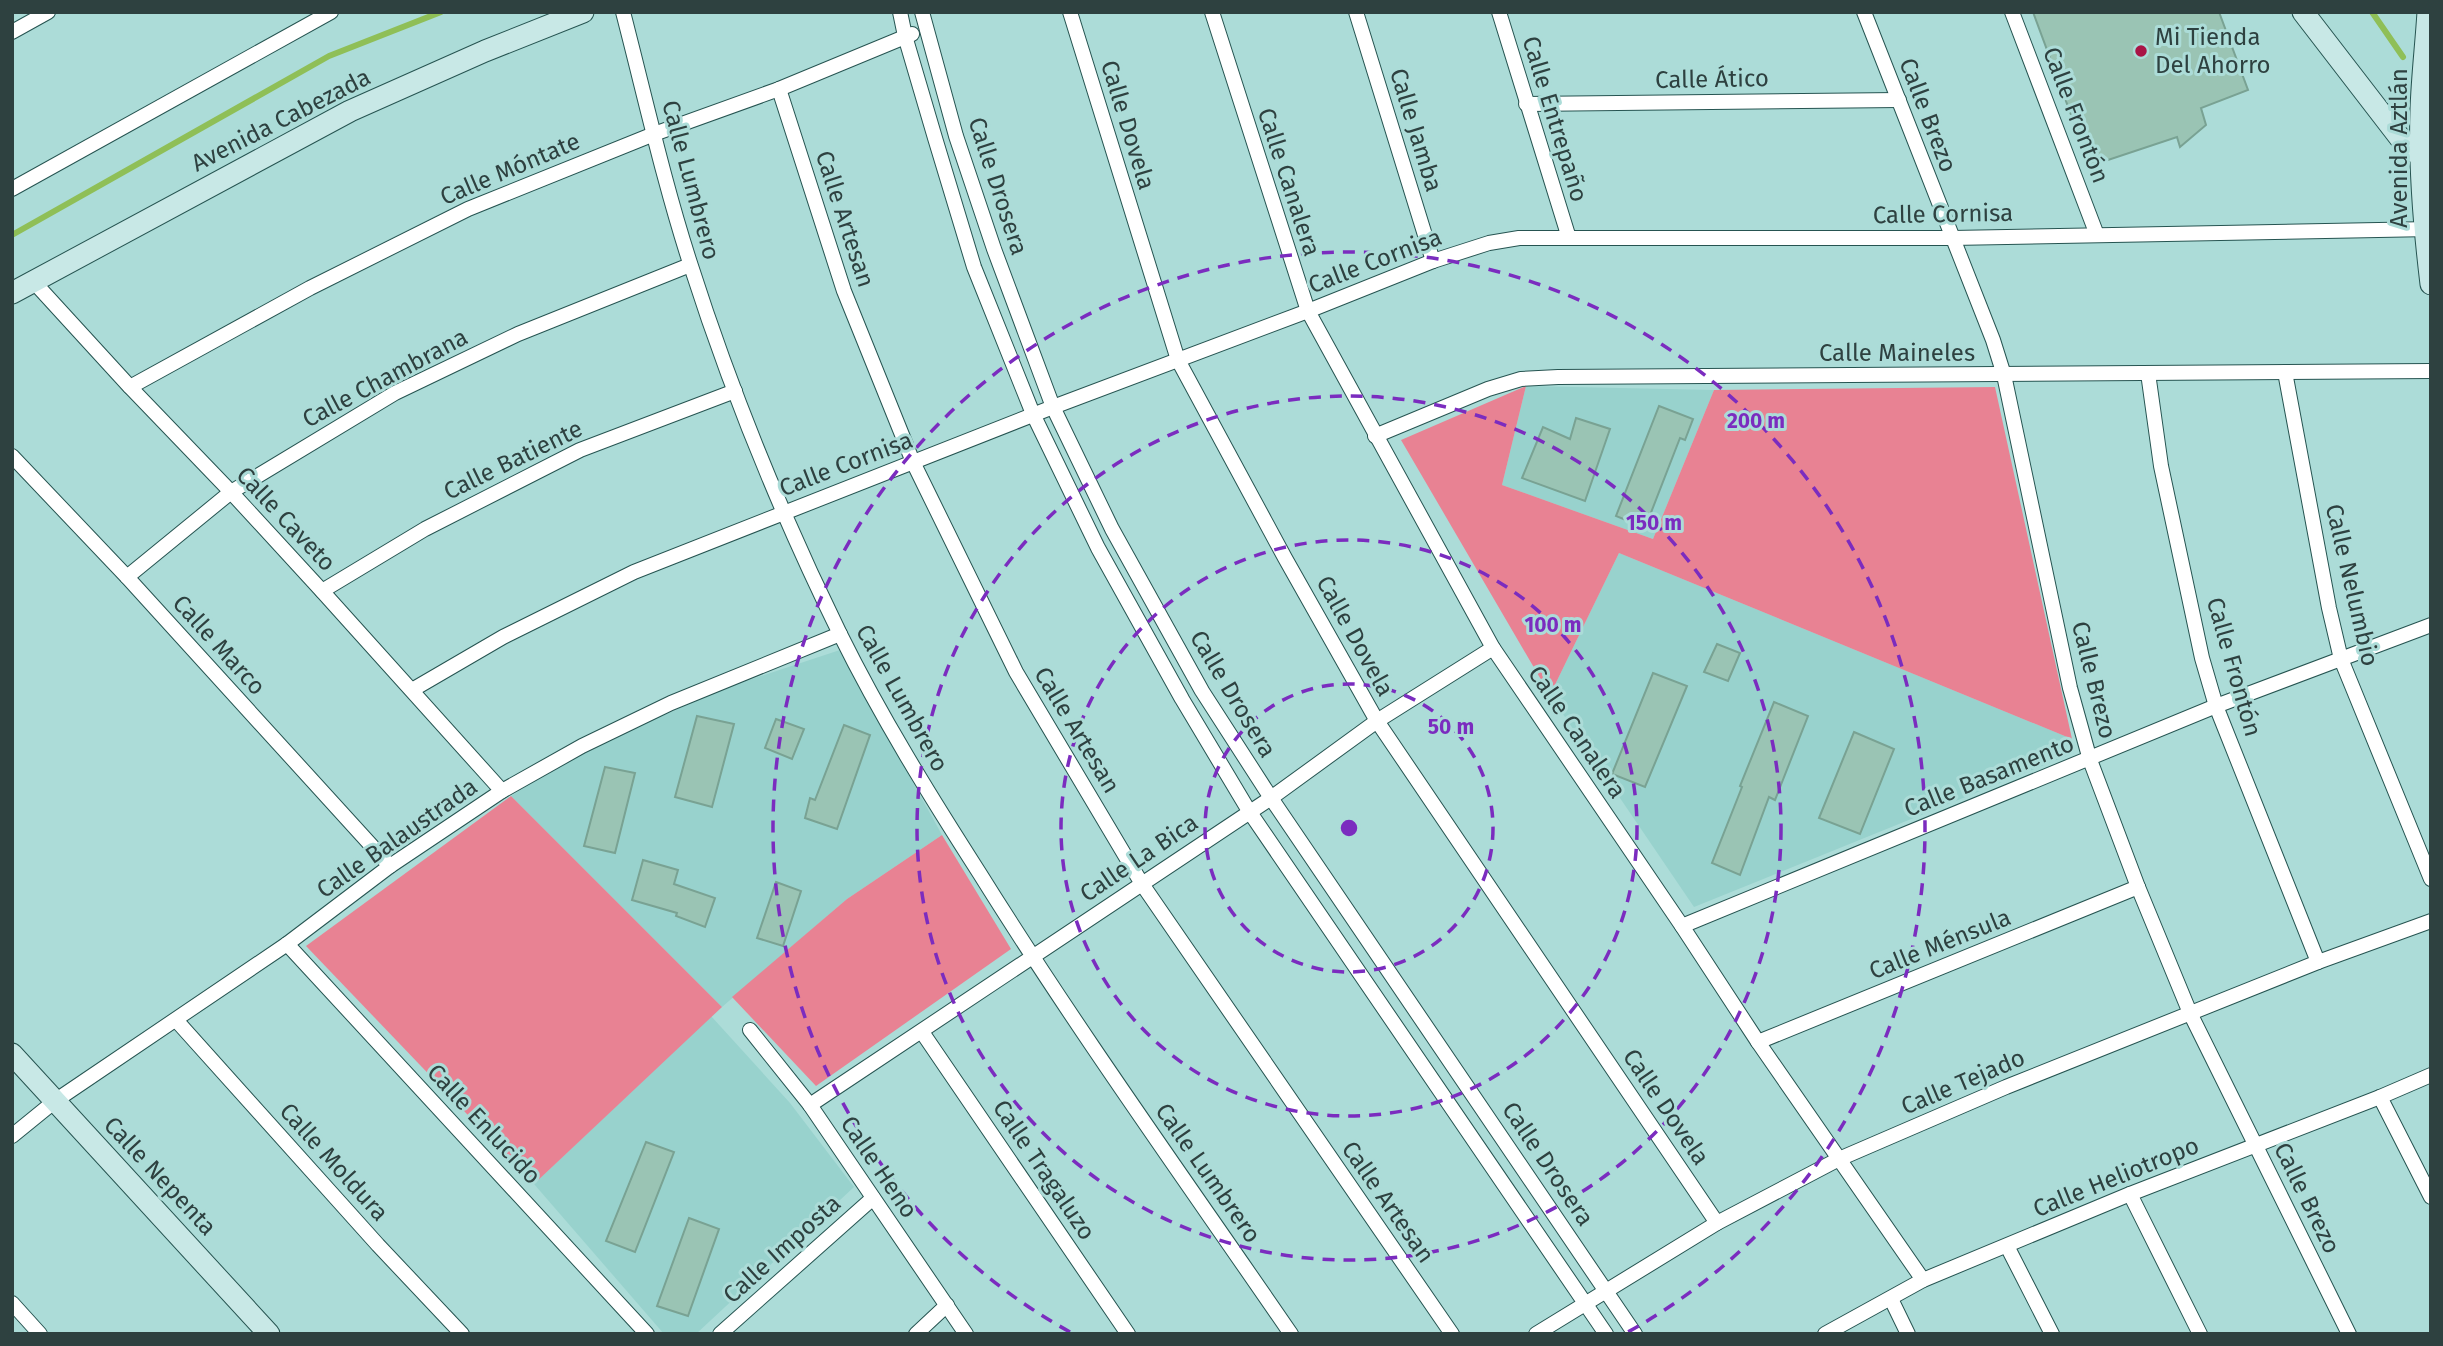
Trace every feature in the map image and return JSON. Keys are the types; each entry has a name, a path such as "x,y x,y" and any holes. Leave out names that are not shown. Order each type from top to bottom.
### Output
{"main road":[{"name":"Avenida Cabezada","path":"12,293 350,111 485,51 583,12"},
{"path":"2303,12 2407,147 2426,160"},
{"name":"Avenida Aztlán","path":"2428,12 2421,109 2431,284"},
{"name":"Calle Nepenta","path":"12,1054 269,1334"}],"street":[{"path":"12,32 47,12"},
{"path":"12,189 331,12"},
{"name":"Calle Lumbrero","path":"623,12 690,265 735,391 785,513 840,634 928,792 1032,958 1291,1334"},
{"name":"Calle Drosera","path":"900,12 974,267 1033,414 1098,548 1182,699 1249,811 1605,1334"},
{"name":"Calle Drosera","path":"922,12 956,136 994,249 1053,407 1112,529 1202,691 1271,798 1635,1334"},
{"name":"Calle Dovela","path":"1070,12 1178,360 1377,721 1717,1223"},
{"name":"Calle Canalera","path":"1212,12 1308,312 1374,436 1493,648 1758,1042 1923,1280"},
{"name":"Calle Jamba","path":"1356,12 1433,261"},
{"name":"Calle Entrepaño","path":"1499,12 1569,238"},
{"name":"Calle Brezo","path":"1864,12 1993,340 2004,375 2070,688 2090,760 2190,1013 2349,1334"},
{"name":"Calle Frontón","path":"2012,12 2097,234"},
{"name":"Calle Móntate","path":"130,387 310,288 468,209 654,134 779,89 925,29"},
{"name":"Calle Artesan","path":"779,89 844,291 913,462 1016,672 1142,884 1452,1334"},
{"name":"Calle Ático","path":"1526,104 1899,100"},
{"name":"Calle Cornisa","path":"412,690 503,637 634,572 1033,414 1308,312 1433,261 1489,243 1519,238 1952,238 2428,230"},
{"name":"Calle Chambrana","path":"127,577 231,492 394,393 518,334 690,265"},
{"name":"Calle Caveto","path":"33,281 231,492 502,791"},
{"name":"Calle Maineles","path":"1374,436 1488,389 1521,379 2431,371"},
{"name":"Calle Nelumbio","path":"2285,372 2341,659 2431,879"},
{"name":"Calle Frontón","path":"2148,373 2161,466 2202,657 2216,706 2318,962"},
{"name":"Calle Batiente","path":"322,591 425,529 580,450 735,391"},
{"name":"Calle Marco","path":"12,456 127,577 390,866"},
{"name":"Calle Basamento","path":"1682,926 2216,706 2431,625"},
{"name":"Calle Balaustrada","path":"12,1136 54,1101 287,944 390,866 502,791 582,746 671,703 840,634"},
{"name":"Calle La Bica","path":"810,1105 1271,798 1377,721 1493,648"},
{"name":"Calle Ménsula","path":"1758,1042 2138,887"},
{"name":"Calle Tejado","path":"1536,1334 1717,1223 1839,1159 2190,1013 2431,921"},
{"name":"Calle Enlucido","path":"287,944 647,1334"},
{"name":"Calle Moldura","path":"176,1020 378,1245 462,1334"},
{"name":"Calle Heno","path":"750,1030 810,1105 966,1334"},
{"name":"Calle Tragaluzo","path":"922,1032 1128,1334"},
{"name":"Calle Heliotropo","path":"1825,1334 1923,1280 2130,1194 2431,1075"},
{"path":"2380,1097 2431,1197"},
{"path":"2130,1194 2200,1334"},
{"name":"Calle Imposta","path":"720,1334 873,1198"},
{"path":"2007,1246 2052,1334"},
{"path":"1891,1299 1908,1334"},
{"path":"12,1303 40,1334"},
{"path":"916,1334 947,1305"}],"shaded area":[{"path":"1526,386 1714,390 1653,539 1502,485"},
{"path":"1526,386 1502,485 1653,539 1714,390 1995,387 2072,739 1619,553 1550,695 1401,440"},
{"path":"1619,553 2072,739 2074,753 1694,907 1550,695"},
{"path":"840,650 942,835 847,899 722,1007 511,796 576,754 728,687"},
{"path":"511,796 722,1007 534,1184 306,946"},
{"path":"942,835 1011,949 816,1086 732,997 847,899"},
{"path":"711,1016 790,1103 854,1187 696,1334 664,1334 534,1184"}],"building":[{"name":"Mi Tienda Del Ahorro","path":"2033,12 2219,12 2248,90 2201,108 2206,125 2180,147 2177,137 2090,166"},
{"path":"1659,406 1693,419 1685,440 1680,438 1645,528 1616,516"},
{"path":"1576,418 1610,429 1585,501 1522,478 1543,427 1570,439"},
{"path":"1717,644 1740,653 1728,681 1704,672"},
{"path":"1653,673 1687,686 1645,787 1612,774"},
{"path":"1774,702 1808,716 1775,800 1769,797 1740,875 1712,863"},
{"path":"697,716 734,724 712,807 675,797"},
{"path":"776,719 804,729 792,759 765,748"},
{"path":"844,725 870,735 837,829 805,818 810,798 815,800"},
{"path":"1854,732 1894,749 1860,834 1819,818"},
{"path":"605,767 635,773 615,853 584,846"},
{"path":"643,860 678,870 674,884 715,898 705,927 676,916 677,913 632,900"},
{"path":"776,882 801,891 783,946 757,938"},
{"path":"646,1142 674,1152 635,1252 606,1241"},
{"path":"689,1218 719,1229 688,1316 657,1306"}],"waterway":[{"path":"12,235 329,56 441,12"},
{"path":"2372,12 2403,57"}],"place":[{"name":"Mi Tienda Del Ahorro","path":"2141,51"}]}
